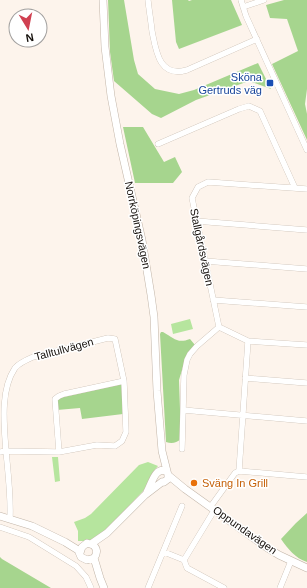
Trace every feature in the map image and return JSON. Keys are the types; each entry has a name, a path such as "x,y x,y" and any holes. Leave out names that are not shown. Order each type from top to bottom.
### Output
{"main road":[{"name":"Norrköpingsvägen","path":"102,0 105,47 112,103 145,255 152,295 157,391 164,472"},
{"path":"94,546 145,495 168,479 164,472 156,473 145,495"},
{"name":"Oppundavägen","path":"164,472 266,547 307,568"},
{"path":"155,477 158,481 163,482"},
{"name":"Oppundavägen","path":"163,482 185,488"},
{"path":"0,516 32,526 78,550 81,557 87,560 100,578"},
{"path":"64,542 94,546"},
{"path":"80,553 80,549 83,545"},
{"path":"94,546 96,554 94,558 104,588"},
{"path":"87,560 94,558"}],"street":[{"path":"148,0 156,53 161,63 173,71 187,70 257,39"},
{"path":"241,0 246,16 307,150"},
{"path":"243,7 264,0"},
{"path":"158,144 239,109 249,106 256,108 260,111 295,188"},
{"name":"Stallgårdsvägen","path":"219,327 192,198 198,187 208,182 307,189"},
{"path":"196,221 307,230"},
{"path":"205,261 307,270"},
{"path":"213,300 307,307"},
{"path":"182,449 184,375 188,360 190,354 197,346 219,327 248,341 307,345"},
{"name":"Talltullvägen","path":"3,452 59,452 97,445 118,445 126,432 124,381 116,341 112,338 108,338 24,360 15,368 10,376 4,394 3,452 10,518"},
{"path":"239,471 248,341"},
{"path":"245,378 307,383"},
{"path":"59,452 55,399 64,394 124,381"},
{"path":"183,410 307,421"},
{"path":"184,560 213,508 235,473 239,471 307,477"},
{"path":"148,588 182,506"},
{"path":"0,527 29,537 76,566 91,588"},
{"path":"164,552 184,560 187,568 224,588"},
{"path":"280,588 291,561"}],"green space":[{"path":"108,0 124,0 134,60 138,74 155,89 179,94 194,90 258,63 271,89 249,81 196,100 161,118 152,114 114,81 110,52"},
{"path":"172,0 231,0 242,25 179,49 176,42"},
{"path":"284,0 307,0 307,89 305,104 307,114 307,140 272,64 298,51 287,19 270,18 266,5"},
{"path":"123,127 143,127 164,162 175,157 182,172 173,183 135,183"},
{"path":"190,319 193,329 173,334 171,324"},
{"path":"161,332 179,341 190,339 195,345 186,357 179,380 181,439 172,443 166,442"},
{"path":"122,384 123,414 82,419 80,408 57,410 57,400 59,398"},
{"path":"52,457 58,457 60,481 55,482"},
{"path":"148,462 158,466 153,472 148,486 100,536 91,541 78,541 78,531 74,522 91,514 139,465"},
{"path":"307,513 307,562 295,556 281,539"},
{"path":"0,557 2,559 51,588 0,588"}],"place":[{"name":"Sköna Gertruds väg","path":"270,83"},
{"name":"Sväng In Grill","path":"194,483"}]}
